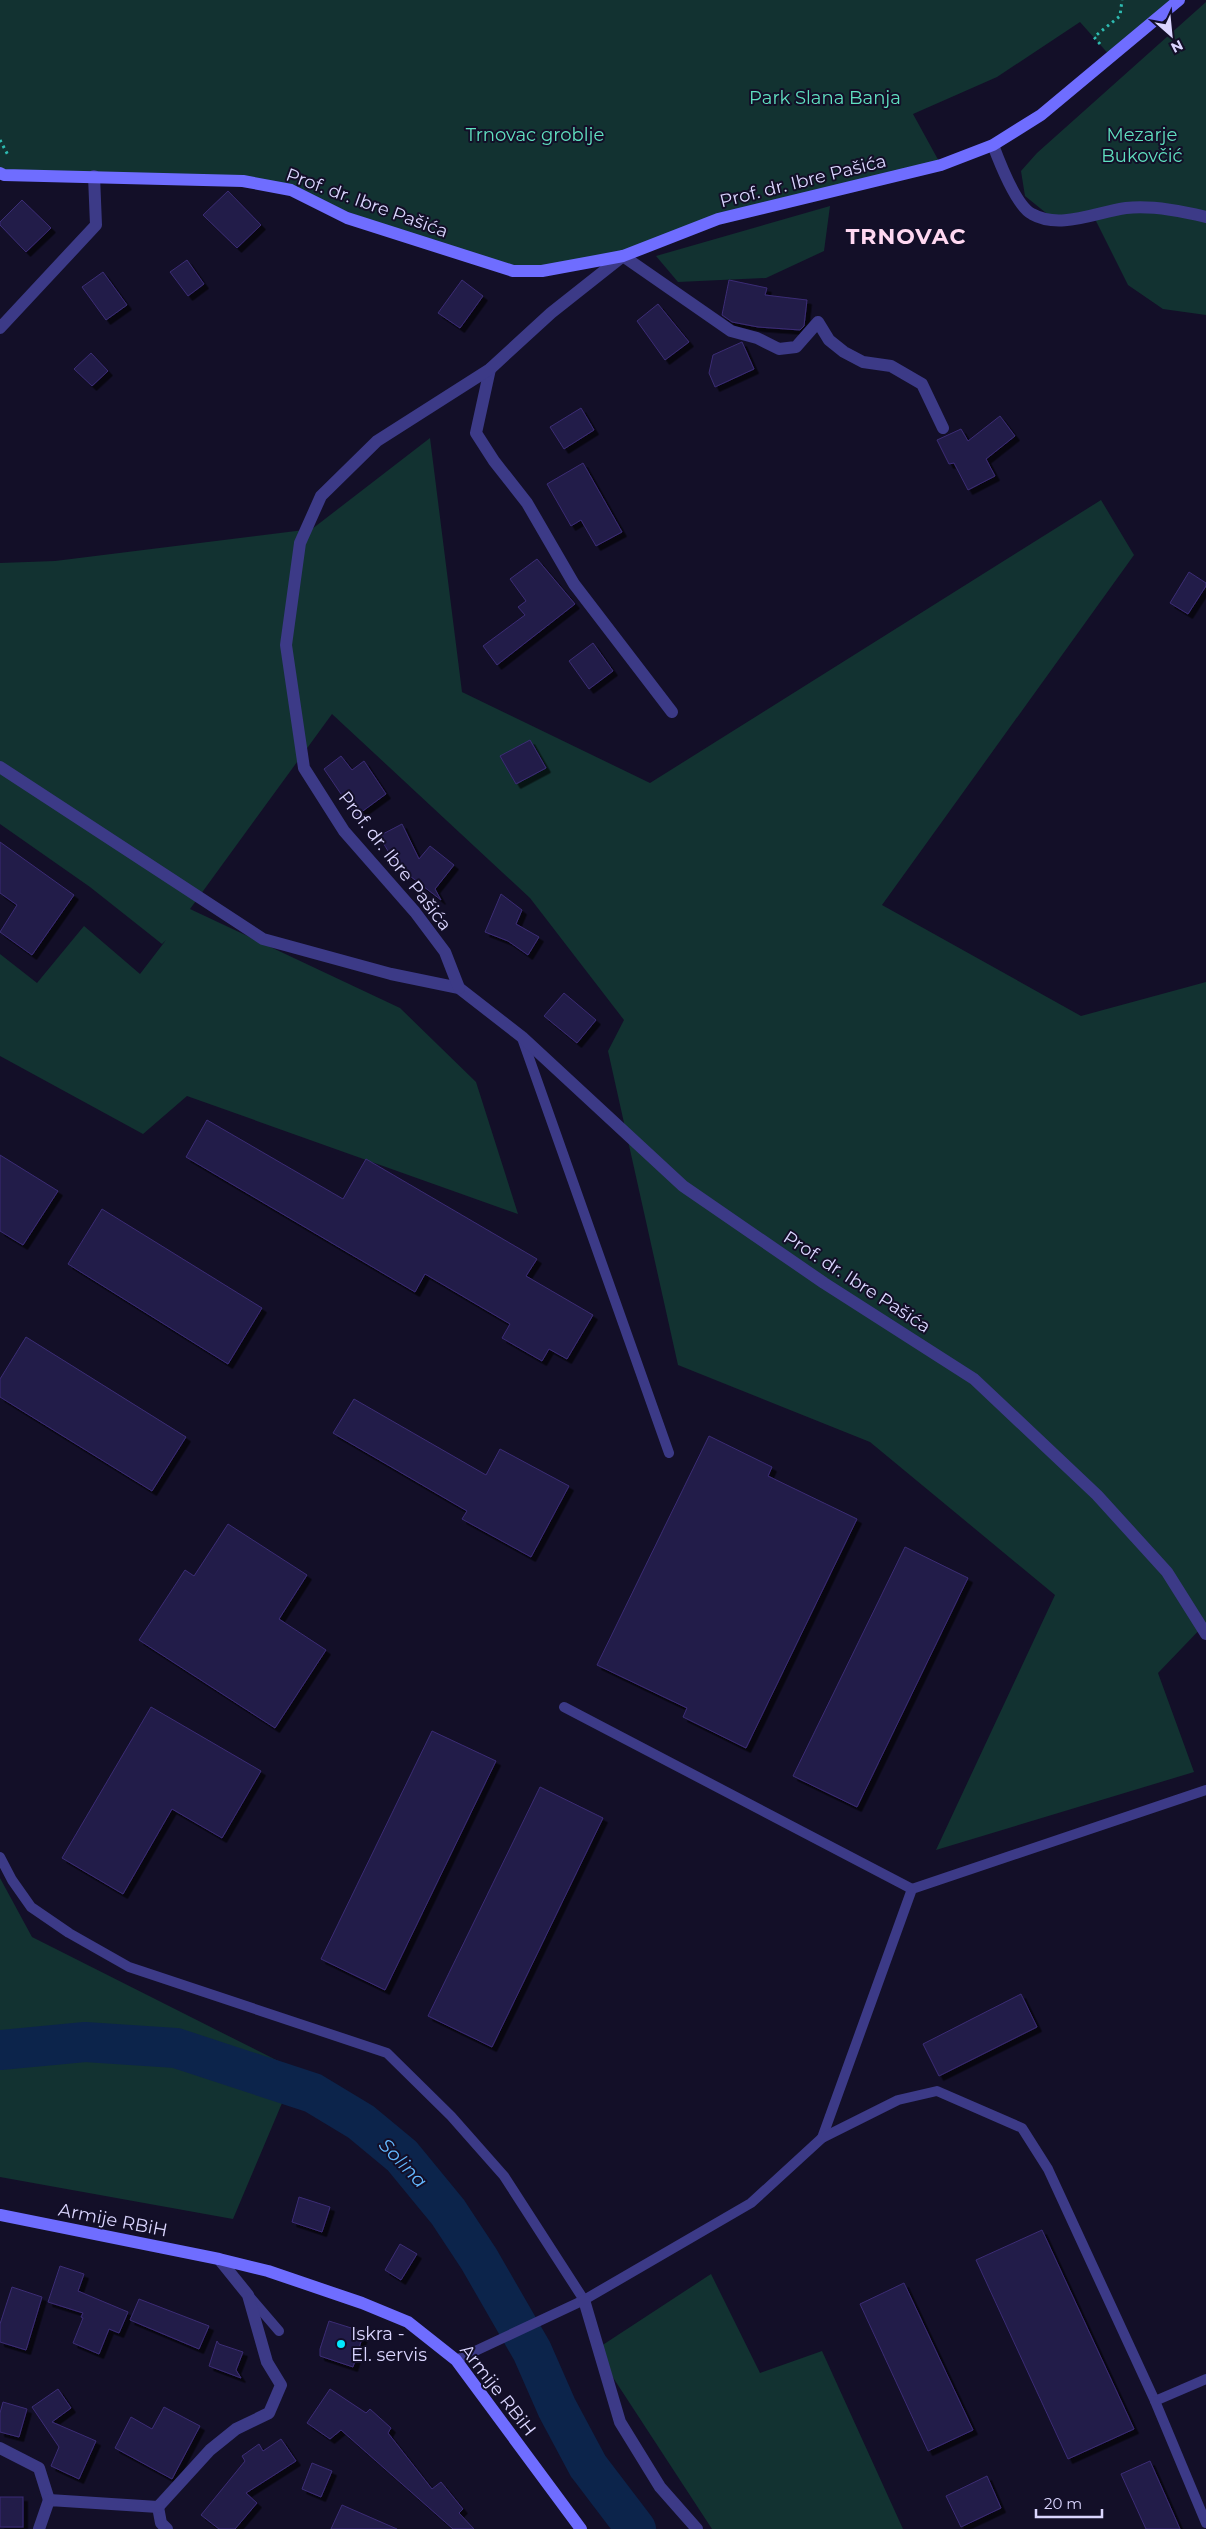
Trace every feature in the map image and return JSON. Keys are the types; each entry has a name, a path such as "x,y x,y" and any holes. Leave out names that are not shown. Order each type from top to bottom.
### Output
{"street":[{"name":"Prof. dr. Ibre Pašića","path":"0,173 4,175 243,181 291,190 347,218 513,271 542,271 623,256 718,219 941,165 992,145 1041,115 1112,58 1178,0"},
{"path":"992,145 1007,179 1031,214 1056,221 1127,208 1166,210 1206,217"},
{"path":"0,328 96,225 94,176"},
{"name":"Prof. dr. Ibre Pašića","path":"460,988 445,952 414,912 344,831 304,768 286,645 300,543 321,496 377,441 490,369 551,313 623,256"},
{"path":"623,256 731,331 757,338 779,349 796,347 818,322 829,340 844,352 864,362 891,366 922,384 943,428"},
{"path":"490,369 476,433 494,461 527,503 574,584 672,712"},
{"name":"Prof. dr. Ibre Pašića","path":"0,766 263,939 391,974 460,988 522,1037 683,1186 824,1284 974,1379 1097,1495 1167,1572 1206,1634"},
{"name":"Armije RBiH","path":"0,2216 219,2259 268,2271 336,2294 408,2322 456,2360 581,2529"},
{"path":"158,2508 210,2450 236,2429 269,2413 281,2385 267,2362 248,2295 219,2259"},
{"path":"584,2300 620,2422 660,2486 697,2529"},
{"path":"0,2448 39,2468 49,2500 39,2529"},
{"path":"49,2500 158,2508"},
{"path":"158,2508 161,2523 167,2529"}],"lane":[{"path":"522,1037 669,1453"},
{"path":"564,1707 912,1889 1206,1790"},
{"path":"0,1857 12,1880 31,1907 63,1930 129,1967 387,2054 451,2116 504,2176 584,2300"},
{"path":"822,2138 912,1889"},
{"path":"456,2360 584,2300 751,2203 822,2138 898,2100 937,2091 1022,2128 1048,2169 1155,2401 1206,2523"},
{"path":"248,2295 279,2331"},
{"path":"1155,2401 1206,2379"}],"path":[{"path":"1112,58 1094,38 1120,16 1122,0"}],"green space":[{"name":"Trnovac groblje","path":"0,0 1179,0 1112,58 1080,22 997,77 913,114 941,165 749,212 623,256 542,271 459,254 291,190 243,181 0,173"},
{"name":"Mezarje Bukovčić","path":"1206,2 1206,315 1163,309 1128,285 1093,215 1056,221 1025,196 1021,171 1037,153"},
{"path":"830,206 824,251 766,278 678,282 656,256"},
{"path":"430,438 462,692 650,783 1101,500 1134,555 882,905 1081,1016 1206,982 1206,1623 1158,1673 1194,1772 936,1850 1055,1595 870,1442 678,1365 608,1051 624,1020 530,898 332,714 190,909 400,1008 476,1082 518,1214 187,1096 143,1134 0,1056 0,954 37,983 84,926 140,974 166,940 162,944 90,887 0,824 0,563 55,561 312,529"},
{"path":"0,1878 32,1937 296,2070 233,2219 0,2177"},
{"path":"711,2274 760,2373 822,2351 903,2529 712,2529 595,2350"}],"building":[{"path":"228,191 261,225 237,248 203,215"},
{"path":"22,200 51,228 26,252 0,225 0,222"},
{"path":"187,260 204,284 188,296 170,272"},
{"path":"103,272 127,305 106,320 82,287"},
{"path":"462,280 483,296 460,328 438,313"},
{"path":"729,280 767,288 765,295 807,300 804,326 800,330 758,327 732,322 722,315"},
{"path":"658,304 689,342 665,360 637,321"},
{"path":"742,342 754,369 715,387 709,373 713,355"},
{"path":"91,353 108,371 92,386 74,369"},
{"path":"581,408 594,430 564,449 550,427"},
{"path":"1000,416 1015,436 986,459 995,476 968,490 954,463 949,464 937,440 961,429 968,441"},
{"path":"583,463 622,532 596,546 581,520 571,526 547,484"},
{"path":"537,559 575,604 497,665 483,646 525,615 518,607 526,601 510,579"},
{"path":"1189,572 1206,583 1206,586 1188,614 1170,603"},
{"path":"593,643 613,671 589,689 569,661"},
{"path":"530,740 546,768 516,784 500,756"},
{"path":"341,756 352,770 364,761 386,794 356,816 324,769"},
{"path":"402,824 419,859 430,846 454,865 435,889 441,900 397,866 379,836"},
{"path":"0,842 74,895 32,955 0,932 17,905 0,893"},
{"path":"501,894 522,910 516,924 539,937 528,955 508,941 485,932"},
{"path":"564,993 596,1020 577,1043 544,1016"},
{"path":"207,1120 343,1199 366,1159 537,1259 526,1276 593,1315 567,1359 549,1349 542,1361 502,1338 510,1324 425,1274 415,1292 186,1157"},
{"path":"0,1155 58,1191 23,1245 0,1231"},
{"path":"102,1209 262,1308 228,1364 68,1264"},
{"path":"26,1337 186,1437 152,1491 0,1397 0,1379"},
{"path":"354,1399 486,1475 500,1449 569,1486 531,1557 462,1519 467,1511 333,1433"},
{"path":"709,1436 772,1467 768,1476 857,1519 746,1748 683,1717 687,1708 597,1665"},
{"path":"228,1524 307,1575 279,1619 326,1650 275,1728 139,1640 185,1570 194,1576"},
{"path":"905,1547 968,1578 857,1807 793,1776"},
{"path":"151,1707 261,1771 222,1838 172,1809 123,1894 62,1858"},
{"path":"432,1731 496,1761 385,1990 321,1959"},
{"path":"540,1787 603,1818 492,2047 428,2016"},
{"path":"1021,1994 1037,2027 939,2076 923,2044"},
{"path":"299,2197 330,2207 322,2232 292,2222"},
{"path":"1042,2230 1134,2429 1068,2459 976,2260"},
{"path":"400,2244 417,2254 401,2280 385,2270"},
{"path":"60,2266 84,2274 78,2291 128,2312 119,2333 109,2329 99,2354 73,2343 83,2318 81,2317 83,2313 48,2302"},
{"path":"904,2283 973,2430 928,2451 860,2304"},
{"path":"12,2287 42,2297 26,2350 0,2342 0,2324"},
{"path":"139,2299 209,2326 199,2349 130,2320"},
{"name":"Iskra - El. servis","path":"329,2321 364,2332 353,2367 320,2356 320,2349"},
{"path":"217,2341 219,2344 243,2352 236,2370 241,2378 209,2366"},
{"path":"58,2389 71,2408 52,2422 96,2441 79,2479 51,2466 59,2447 32,2407"},
{"path":"330,2389 366,2413 370,2409 391,2428 388,2433 432,2489 441,2482 463,2509 459,2513 474,2529 453,2529 341,2430 330,2439 307,2423"},
{"path":"3,2402 27,2409 19,2437 0,2432 0,2413"},
{"path":"164,2407 200,2426 172,2479 115,2448 131,2417 152,2429"},
{"path":"281,2439 296,2461 246,2493 257,2503 235,2529 219,2529 201,2515 245,2461 242,2456 259,2444 263,2451"},
{"path":"1150,2461 1180,2529 1146,2529 1121,2474"},
{"path":"312,2463 332,2471 321,2497 302,2489"},
{"path":"987,2476 1001,2508 961,2527 946,2496"},
{"path":"0,2497 23,2497 23,2527 0,2527"},
{"path":"342,2505 397,2529 331,2529"}],"waterway":[{"name":"Solina","path":"0,2050 85,2042 176,2048 313,2093 361,2122 402,2156 448,2212 479,2259 532,2351 557,2408 588,2466 636,2529"}],"place":[{"name":"Iskra - El. servis","path":"341,2344"}],"district":[{"name":"TRNOVAC","path":"906,236"}],"park label":[{"name":"Park Slana Banja","path":"825,98"}]}
